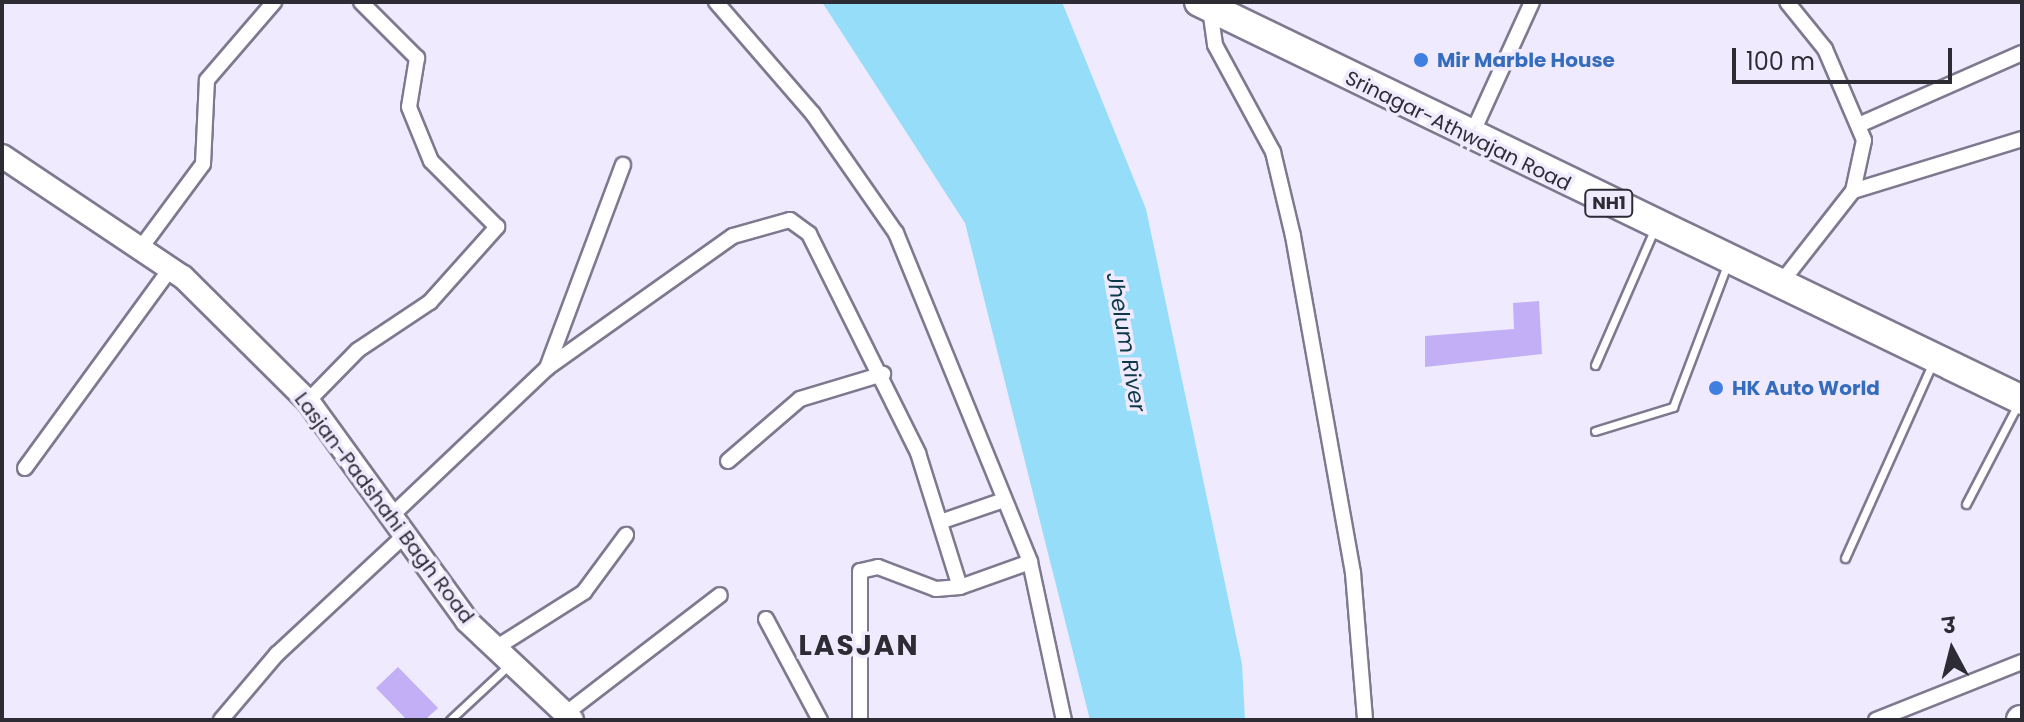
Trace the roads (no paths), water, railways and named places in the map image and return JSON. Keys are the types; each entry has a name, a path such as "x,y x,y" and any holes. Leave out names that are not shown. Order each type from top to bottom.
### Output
{"highway":[{"name":"Srinagar-Athwajan Road","path":"1205,5 1470,137 2021,398"}],"street":[{"path":"143,245 199,174 207,80 274,2"},
{"path":"308,401 365,344 430,302 497,227 431,161 409,107 417,58 361,2"},
{"path":"716,2 813,114 896,233 1030,562 1064,720"},
{"path":"1470,137 1532,2"},
{"path":"1780,284 1853,191 1861,124 1813,29 1787,2"},
{"path":"1205,5 1215,45 1273,152 1293,236 1353,573 1365,720"},
{"path":"1861,124 2022,53"},
{"path":"1853,191 2022,139"},
{"name":"Lasjan-Padshahi Bagh Road","path":"2,156 143,245 171,268 308,401 403,537 503,656 568,717"},
{"path":"547,368 623,165"},
{"path":"389,518 547,368 716,245 790,220 809,234 883,374 940,522 960,587"},
{"path":"25,468 171,268"},
{"path":"728,461 800,399 883,374"},
{"path":"940,522 1004,500"},
{"path":"503,656 584,592 626,535"},
{"path":"221,720 277,654 403,537"},
{"path":"860,720 860,571 878,567 936,589 960,587 1030,562"},
{"path":"568,717 720,595"},
{"path":"766,619 820,720"},
{"path":"1876,720 2022,662"}],"lane":[{"path":"1595,365 1656,225"},
{"path":"1595,431 1673,407 1730,260"},
{"path":"1845,558 1934,358"},
{"path":"1966,504 2021,398"},
{"path":"450,720 503,656"}],"water":[{"name":"Jhelum River","path":"822,2 1062,2 1146,209 1242,664 1245,720 1090,720 965,223"}],"place":[{"name":"Mir Marble House","path":"1421,60"},
{"name":"HK Auto World","path":"1716,388"}],"district":[{"name":"LASJAN","path":"859,646"}]}
